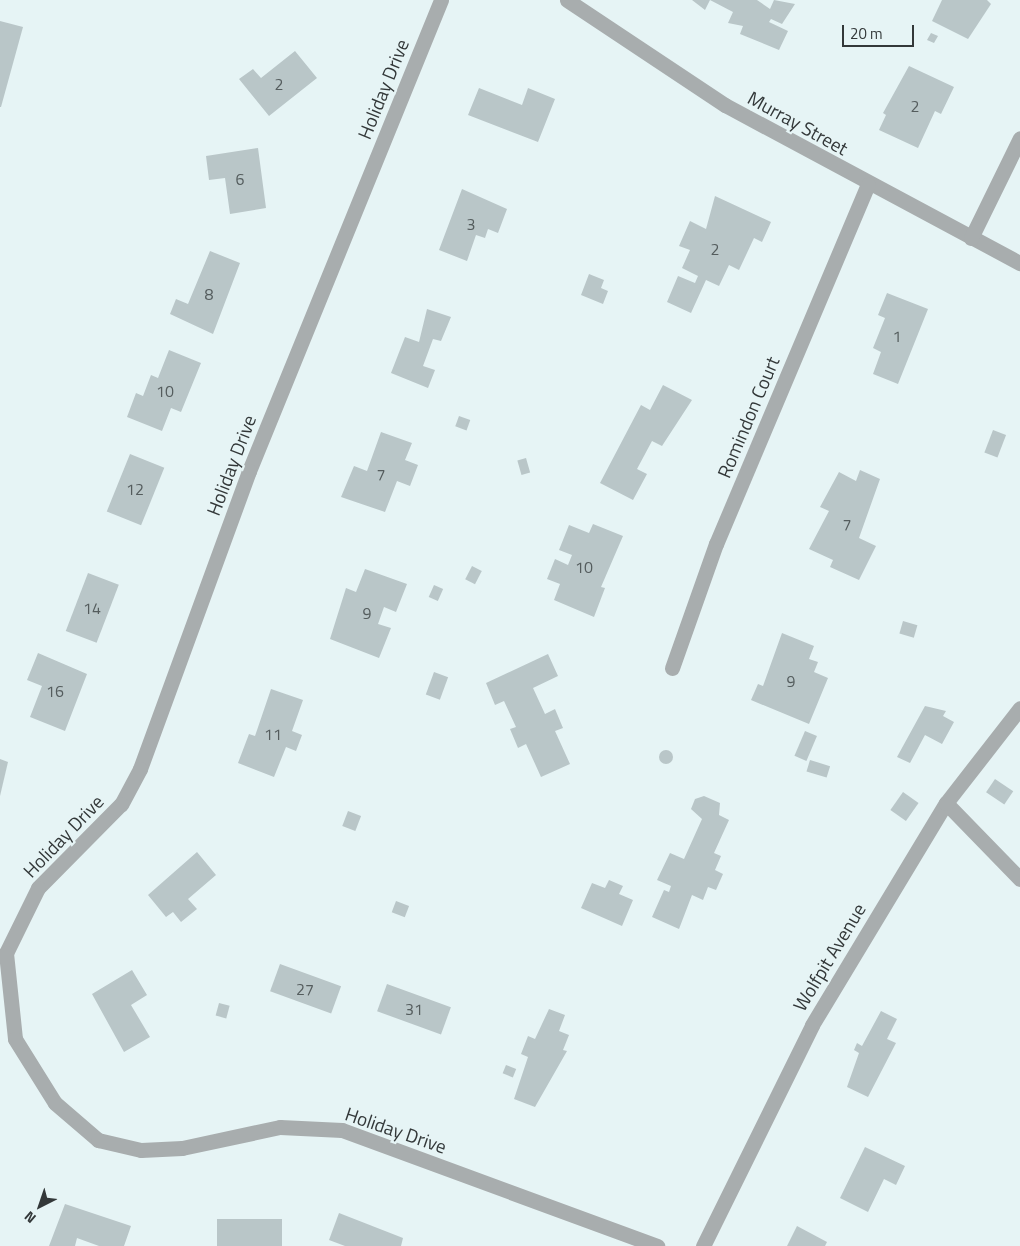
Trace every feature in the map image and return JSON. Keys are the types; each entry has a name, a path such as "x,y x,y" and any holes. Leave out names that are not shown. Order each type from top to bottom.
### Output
{"street":[{"name":"Holiday Drive","path":"441,0 249,471 140,769 121,804 38,888 6,953 15,1039 55,1103 98,1140 141,1150 182,1148 280,1127 342,1130 657,1246"},
{"name":"Murray Street","path":"567,0 717,100 868,185 1020,263"},
{"path":"971,238 1020,138"},
{"name":"Romindon Court","path":"672,668 716,544 868,185"},
{"name":"Wolfpit Avenue","path":"703,1246 812,1025 946,803 1020,708"},
{"path":"946,803 1020,879"}],"building":[{"path":"692,0 710,0 705,10"},
{"path":"710,0 757,0 770,9 774,0 795,4 782,24 771,19 769,22 788,31 779,50 740,34 743,26 728,23 733,12"},
{"path":"942,0 987,0 991,4 968,39 932,21"},
{"path":"0,21 23,27 1,107 0,107"},
{"path":"931,33 938,36 934,43 927,40"},
{"path":"295,51 317,78 269,116 239,79 253,69 261,78"},
{"path":"909,66 954,87 941,114 935,111 918,148 879,130 886,115 883,113"},
{"path":"479,88 522,105 528,88 555,99 538,142 468,115"},
{"path":"258,148 266,208 230,214 225,178 209,180 206,156"},
{"path":"462,189 507,209 498,233 488,229 485,238 476,235 467,261 439,250"},
{"path":"715,196 771,222 762,242 754,238 739,270 729,265 719,286 706,280 691,313 667,302 678,276 695,283 698,276 682,268 690,250 679,246 690,221 706,229"},
{"path":"210,251 240,263 213,334 170,314 176,299 188,304"},
{"path":"589,274 604,280 601,288 608,291 603,304 581,295"},
{"path":"887,293 928,309 898,384 873,374 881,352 873,348 885,318 878,315"},
{"path":"427,309 451,317 441,341 433,339 423,366 435,370 428,388 391,373 405,337 419,342"},
{"path":"169,350 201,363 181,412 171,408 162,431 127,417 136,393 143,396 151,375 158,378"},
{"path":"663,385 692,400 662,446 652,441 637,469 647,474 633,500 600,483 641,405 650,410"},
{"path":"459,416 470,420 467,430 455,426"},
{"path":"993,430 1006,435 997,457 984,452"},
{"path":"381,432 412,443 405,460 418,465 410,486 397,481 385,512 341,497 354,466 367,471"},
{"path":"130,454 164,468 141,525 107,511"},
{"path":"526,458 530,472 521,475 517,460"},
{"path":"860,470 880,479 859,538 876,546 859,580 830,567 833,560 809,549 829,511 820,507 839,472 856,481"},
{"path":"593,524 623,536 601,587 605,588 594,617 554,600 560,584 547,579 555,559 568,565 572,555 559,550 569,525 589,533"},
{"path":"472,566 482,571 475,584 465,579"},
{"path":"365,569 407,584 396,612 384,607 378,624 391,628 379,658 330,639 346,588 356,592"},
{"path":"88,573 119,585 97,643 66,631"},
{"path":"434,585 443,589 438,601 429,597"},
{"path":"903,621 917,625 914,638 899,633"},
{"path":"782,633 814,646 809,659 818,662 814,672 828,678 809,724 751,700 758,684 763,686"},
{"path":"38,653 87,674 65,731 30,717 42,686 27,680"},
{"path":"548,654 558,676 533,688 545,714 555,709 563,728 555,731 570,764 541,777 526,744 518,748 510,729 516,727 504,701 495,705 486,683"},
{"path":"434,672 448,677 440,700 426,695"},
{"path":"271,689 303,700 292,731 302,735 296,751 286,747 274,777 238,763 249,734 255,736"},
{"path":"925,706 946,711 943,716 954,722 942,744 925,735 910,763 897,757"},
{"path":"805,731 817,736 806,761 794,756"},
{"path":"666,750 671,752 673,757 671,762 666,764 661,762 659,757 661,752"},
{"path":"0,759 8,762 0,796"},
{"path":"810,760 830,766 827,778 806,771"},
{"path":"995,779 1013,791 1004,805 986,792"},
{"path":"903,792 919,803 906,821 890,810"},
{"path":"704,796 720,803 719,815 729,820 714,853 721,856 715,870 723,874 716,890 708,887 703,900 692,895 679,929 652,917 664,890 669,892 671,886 657,880 670,853 684,859 702,819 691,809 695,799"},
{"path":"348,811 361,816 355,831 342,826"},
{"path":"197,852 216,875 188,899 197,909 181,922 173,912 166,917 148,895"},
{"path":"609,880 623,886 619,894 633,900 622,926 581,908 592,883 605,888"},
{"path":"396,901 409,906 405,917 392,912"},
{"path":"280,964 341,986 331,1013 270,991"},
{"path":"132,970 147,995 131,1005 150,1037 124,1052 92,994"},
{"path":"387,984 451,1007 441,1035 377,1011"},
{"path":"219,1003 230,1006 226,1018 216,1016"},
{"path":"549,1009 565,1015 559,1031 569,1035 563,1050 567,1051 535,1107 514,1099 528,1057 521,1054 528,1036 535,1039"},
{"path":"881,1011 897,1019 887,1039 896,1043 868,1097 847,1087 859,1053 854,1050 857,1043 862,1046"},
{"path":"506,1065 516,1069 513,1077 503,1073"},
{"path":"865,1147 905,1166 896,1185 884,1179 868,1212 840,1198"},
{"path":"65,1204 131,1226 124,1246 99,1246 77,1238 75,1246 49,1246"},
{"path":"339,1213 403,1238 401,1246 345,1246 329,1240"},
{"path":"217,1219 282,1219 282,1246 217,1246"},
{"path":"797,1226 827,1242 825,1246 787,1246"}]}
